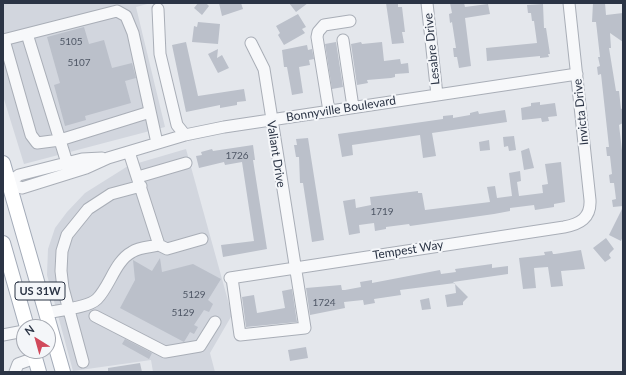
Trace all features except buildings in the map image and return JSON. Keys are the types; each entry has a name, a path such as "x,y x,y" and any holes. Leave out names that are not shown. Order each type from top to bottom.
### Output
{"main road":[{"name":"US 31W","path":"3,164 6,183 63,372"},
{"name":"US 31W","path":"3,243 7,274 23,319"},
{"path":"35,359 39,372"}],"street":[{"name":"Lesabre Drive","path":"427,3 437,95"},
{"name":"Invicta Drive","path":"569,3 590,200 590,209 584,219"},
{"path":"158,9 160,54 177,126 185,135"},
{"path":"150,112 60,140 37,143 31,135 3,40 117,11 126,16 133,34 157,143"},
{"path":"329,111 317,36 318,32 324,25 350,21"},
{"path":"27,34 67,163"},
{"path":"343,40 353,108"},
{"name":"Valiant Drive","path":"231,278 240,334 305,328 294,267 264,69 251,42"},
{"name":"Bonnyville Boulevard","path":"6,183 22,188 86,168 108,158 185,135 271,120 577,74"},
{"path":"129,152 159,245"},
{"name":"Bonnyville Boulevard","path":"6,183 19,175 82,159 108,158"},
{"path":"83,362 68,308 61,272 62,251 67,235 88,208 111,194 139,181 186,163"},
{"name":"Tempest Way","path":"231,278 294,267 564,227 576,224 584,219"},
{"path":"46,313 84,305 96,300 112,279 122,260 132,251 159,245 167,249 202,239"},
{"path":"95,316 165,352 200,346 215,322"},
{"path":"3,335 16,333"},
{"path":"15,372 18,364 26,359"}],"shaded area":[{"path":"3,3 151,3 136,7 165,127 24,164 3,96"},
{"path":"186,149 232,315 210,353 215,372 153,372 151,360 73,371 47,275 48,249 55,228 67,212 85,193 128,166"}]}
